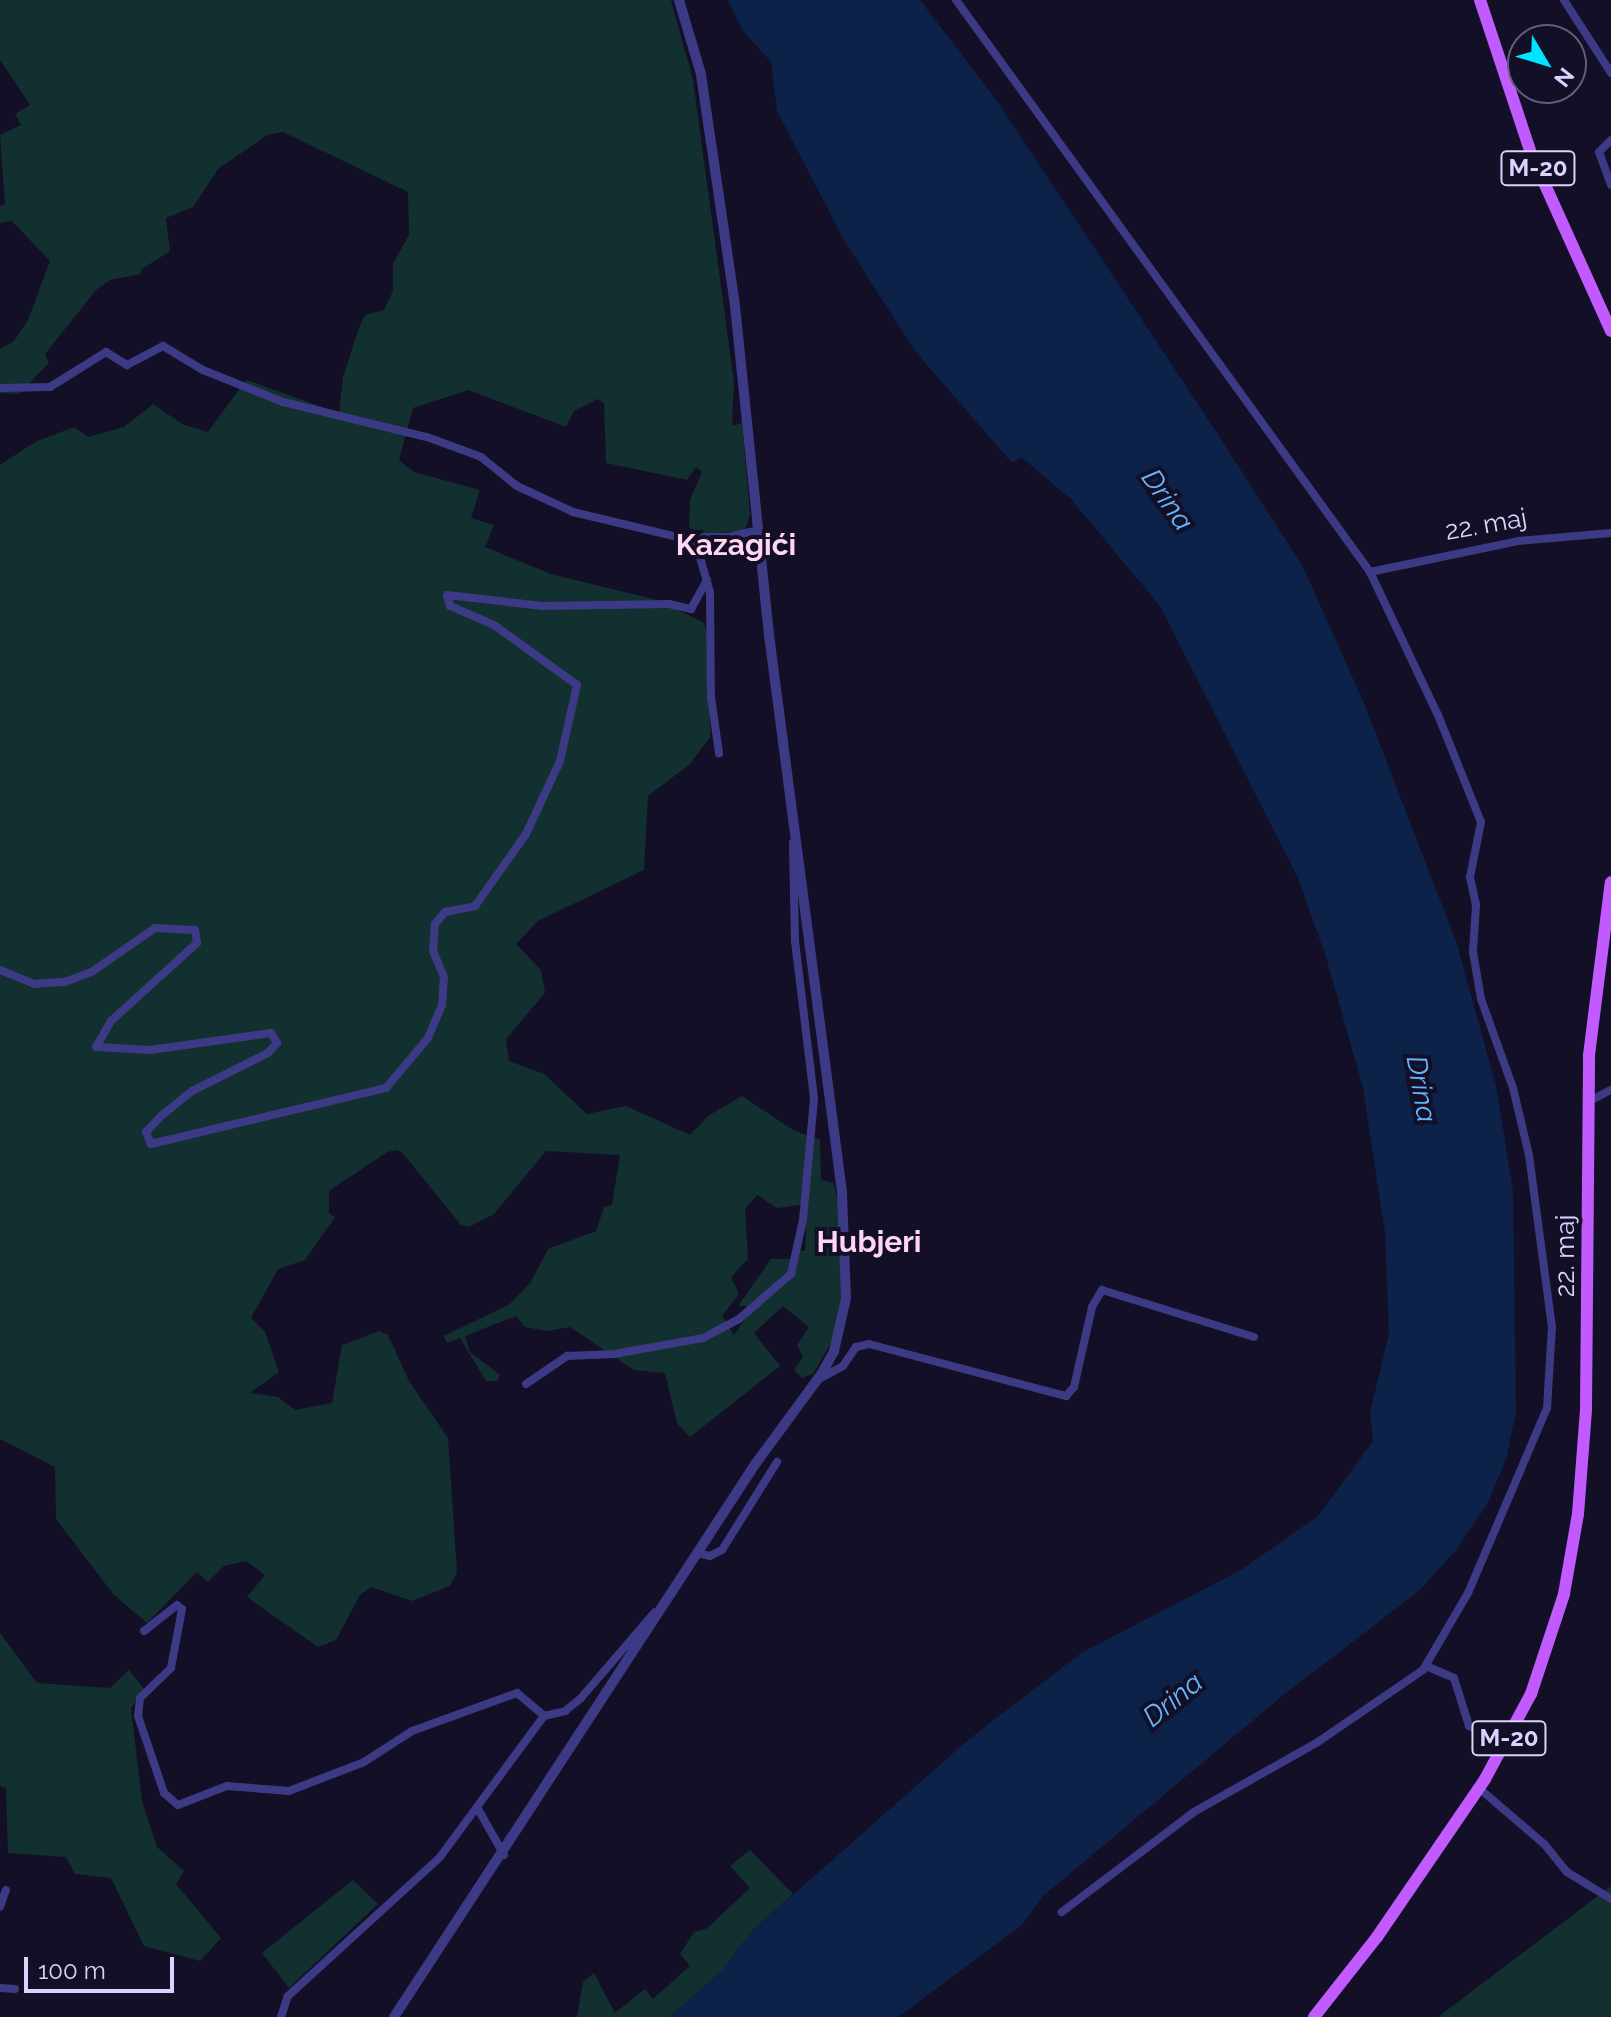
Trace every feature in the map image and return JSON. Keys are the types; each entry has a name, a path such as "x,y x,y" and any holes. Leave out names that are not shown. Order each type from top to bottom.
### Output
{"main road":[{"name":"M-20","path":"1480,0 1532,156 1611,331"},
{"name":"22. maj","path":"1506,1743 1535,1682 1564,1594 1578,1514 1586,1409 1587,1102 1611,882"},
{"name":"M-20","path":"1314,2017 1480,1789 1506,1743"}],"street":[{"path":"394,2017 504,1855 697,1553 816,1380 834,1351 846,1298 834,1129 758,530 735,305 701,74 679,0"},
{"path":"956,0 1370,572 1438,715 1481,822 1470,877 1476,905 1473,952 1481,999 1513,1088 1529,1155 1552,1327 1547,1408 1468,1593 1426,1666 1409,1684 1318,1742 1194,1812 1062,1912"},
{"path":"1564,0 1611,73"},
{"path":"1611,140 1599,152 1611,185"},
{"path":"0,388 50,387 106,352 127,365 163,346 203,370 283,402 427,437 481,457 517,486 573,512 694,537 728,537 758,530"},
{"name":"22. maj","path":"1370,572 1518,541 1611,533"},
{"path":"694,537 707,580 719,753"},
{"path":"0,970 34,984 65,982 93,971 155,928 195,930 197,943 111,1021 96,1047 150,1050 271,1033 277,1043 268,1053 192,1091 162,1115 146,1132 151,1144 386,1088 428,1038 442,1005 444,977 433,951 435,924 445,912 475,906 526,834 560,761 577,685 494,625 450,606 447,595 542,606 669,604 691,609 707,580"},
{"path":"526,1384 567,1356 614,1354 703,1338 739,1319 791,1274 803,1220 814,1098 794,928 795,830"},
{"path":"1587,1102 1611,1090"},
{"path":"816,1380 839,1369 856,1347 869,1344 1066,1396 1074,1387 1092,1307 1102,1290 1254,1337"},
{"path":"697,1553 716,1554 728,1543 777,1462"},
{"path":"144,1631 177,1605 182,1609 171,1668 140,1698 138,1716 164,1793 178,1805 227,1786 289,1791 364,1762 412,1731 517,1693 544,1716"},
{"path":"281,2017 288,1996 440,1857 544,1716 565,1711 581,1698 653,1613 661,1611"},
{"path":"1426,1666 1454,1678 1469,1726 1506,1743"},
{"path":"1480,1789 1545,1845 1567,1872 1611,1899"},
{"path":"477,1807 504,1855"},
{"path":"0,1907 6,1890"},
{"path":"0,1988 15,1989"}],"green space":[{"path":"0,0 671,0 693,80 734,382 732,426 742,423 750,515 745,530 709,534 689,528 690,500 702,472 696,467 687,480 606,463 604,403 597,399 574,411 566,427 469,390 413,408 399,460 414,472 480,490 471,518 494,525 485,547 551,574 657,600 703,622 712,642 710,737 690,764 648,796 644,870 538,921 516,944 541,970 545,993 506,1039 509,1061 544,1074 587,1114 626,1106 690,1135 708,1116 742,1096 793,1130 820,1140 821,1180 834,1183 838,1204 842,1294 831,1343 813,1374 802,1378 794,1370 803,1357 797,1345 809,1327 783,1306 754,1333 780,1366 690,1437 677,1423 665,1373 634,1370 570,1327 547,1331 525,1327 516,1316 465,1336 470,1352 500,1375 497,1381 486,1381 460,1338 447,1343 444,1336 510,1304 531,1282 548,1249 596,1231 604,1207 612,1205 620,1155 546,1151 494,1214 469,1227 461,1225 405,1156 398,1150 387,1152 329,1191 329,1213 335,1217 305,1260 278,1269 251,1318 265,1332 279,1372 250,1393 278,1397 295,1410 332,1403 342,1345 379,1331 388,1335 409,1381 448,1438 457,1572 450,1586 412,1601 371,1587 360,1595 336,1640 318,1647 247,1597 265,1575 246,1561 224,1566 208,1582 197,1572 147,1623 114,1595 56,1519 55,1467 0,1439 0,465 35,442 74,427 88,437 124,427 153,404 182,424 208,432 246,380 339,413 343,377 360,325 365,315 384,310 393,291 393,264 409,235 408,192 283,132 267,135 218,169 193,207 166,218 170,251 142,269 141,274 110,280 97,289 45,354 49,363 19,394 0,393 0,349 14,341 28,320 50,261 12,221 0,223 0,206 5,204 0,135 21,125 15,114 30,105 0,60","holes":["757,1195 777,1208 807,1204 805,1251 794,1250 792,1259 771,1259 738,1306 746,1306 748,1315 734,1335 722,1316 739,1294 731,1277 748,1259 745,1209"]},
{"path":"0,1633 37,1683 110,1688 129,1670 144,1689 131,1708 142,1801 157,1847 184,1871 176,1884 221,1938 200,1961 144,1946 111,1878 75,1874 66,1857 8,1853 6,1788 0,1786"},
{"path":"750,1850 793,1894 751,1932 722,1971 670,2017 577,2017 583,1982 594,1973 615,2013 645,1989 653,1999 690,1966 680,1954 694,1932 706,1929 750,1888 730,1866"},
{"path":"353,1880 378,1904 289,1988 262,1953"},
{"path":"1611,1886 1611,2017 1438,2017"}],"water":[{"name":"Drina","path":"728,0 920,0 997,101 1217,433 1303,567 1364,703 1457,944 1496,1086 1513,1191 1516,1413 1506,1459 1488,1503 1456,1550 1419,1591 1282,1696 1042,1897 1022,1925 898,2017 670,2017 722,1971 751,1932 968,1740 1081,1653 1241,1570 1318,1516 1373,1441 1370,1412 1389,1334 1385,1233 1363,1088 1326,957 1298,878 1160,606 1071,499 1021,457 1012,463 915,351 844,240 777,111 771,62 742,30"}],"district":[{"name":"Kazagići","path":"736,545"},
{"name":"Hubjeri","path":"869,1242"}]}
